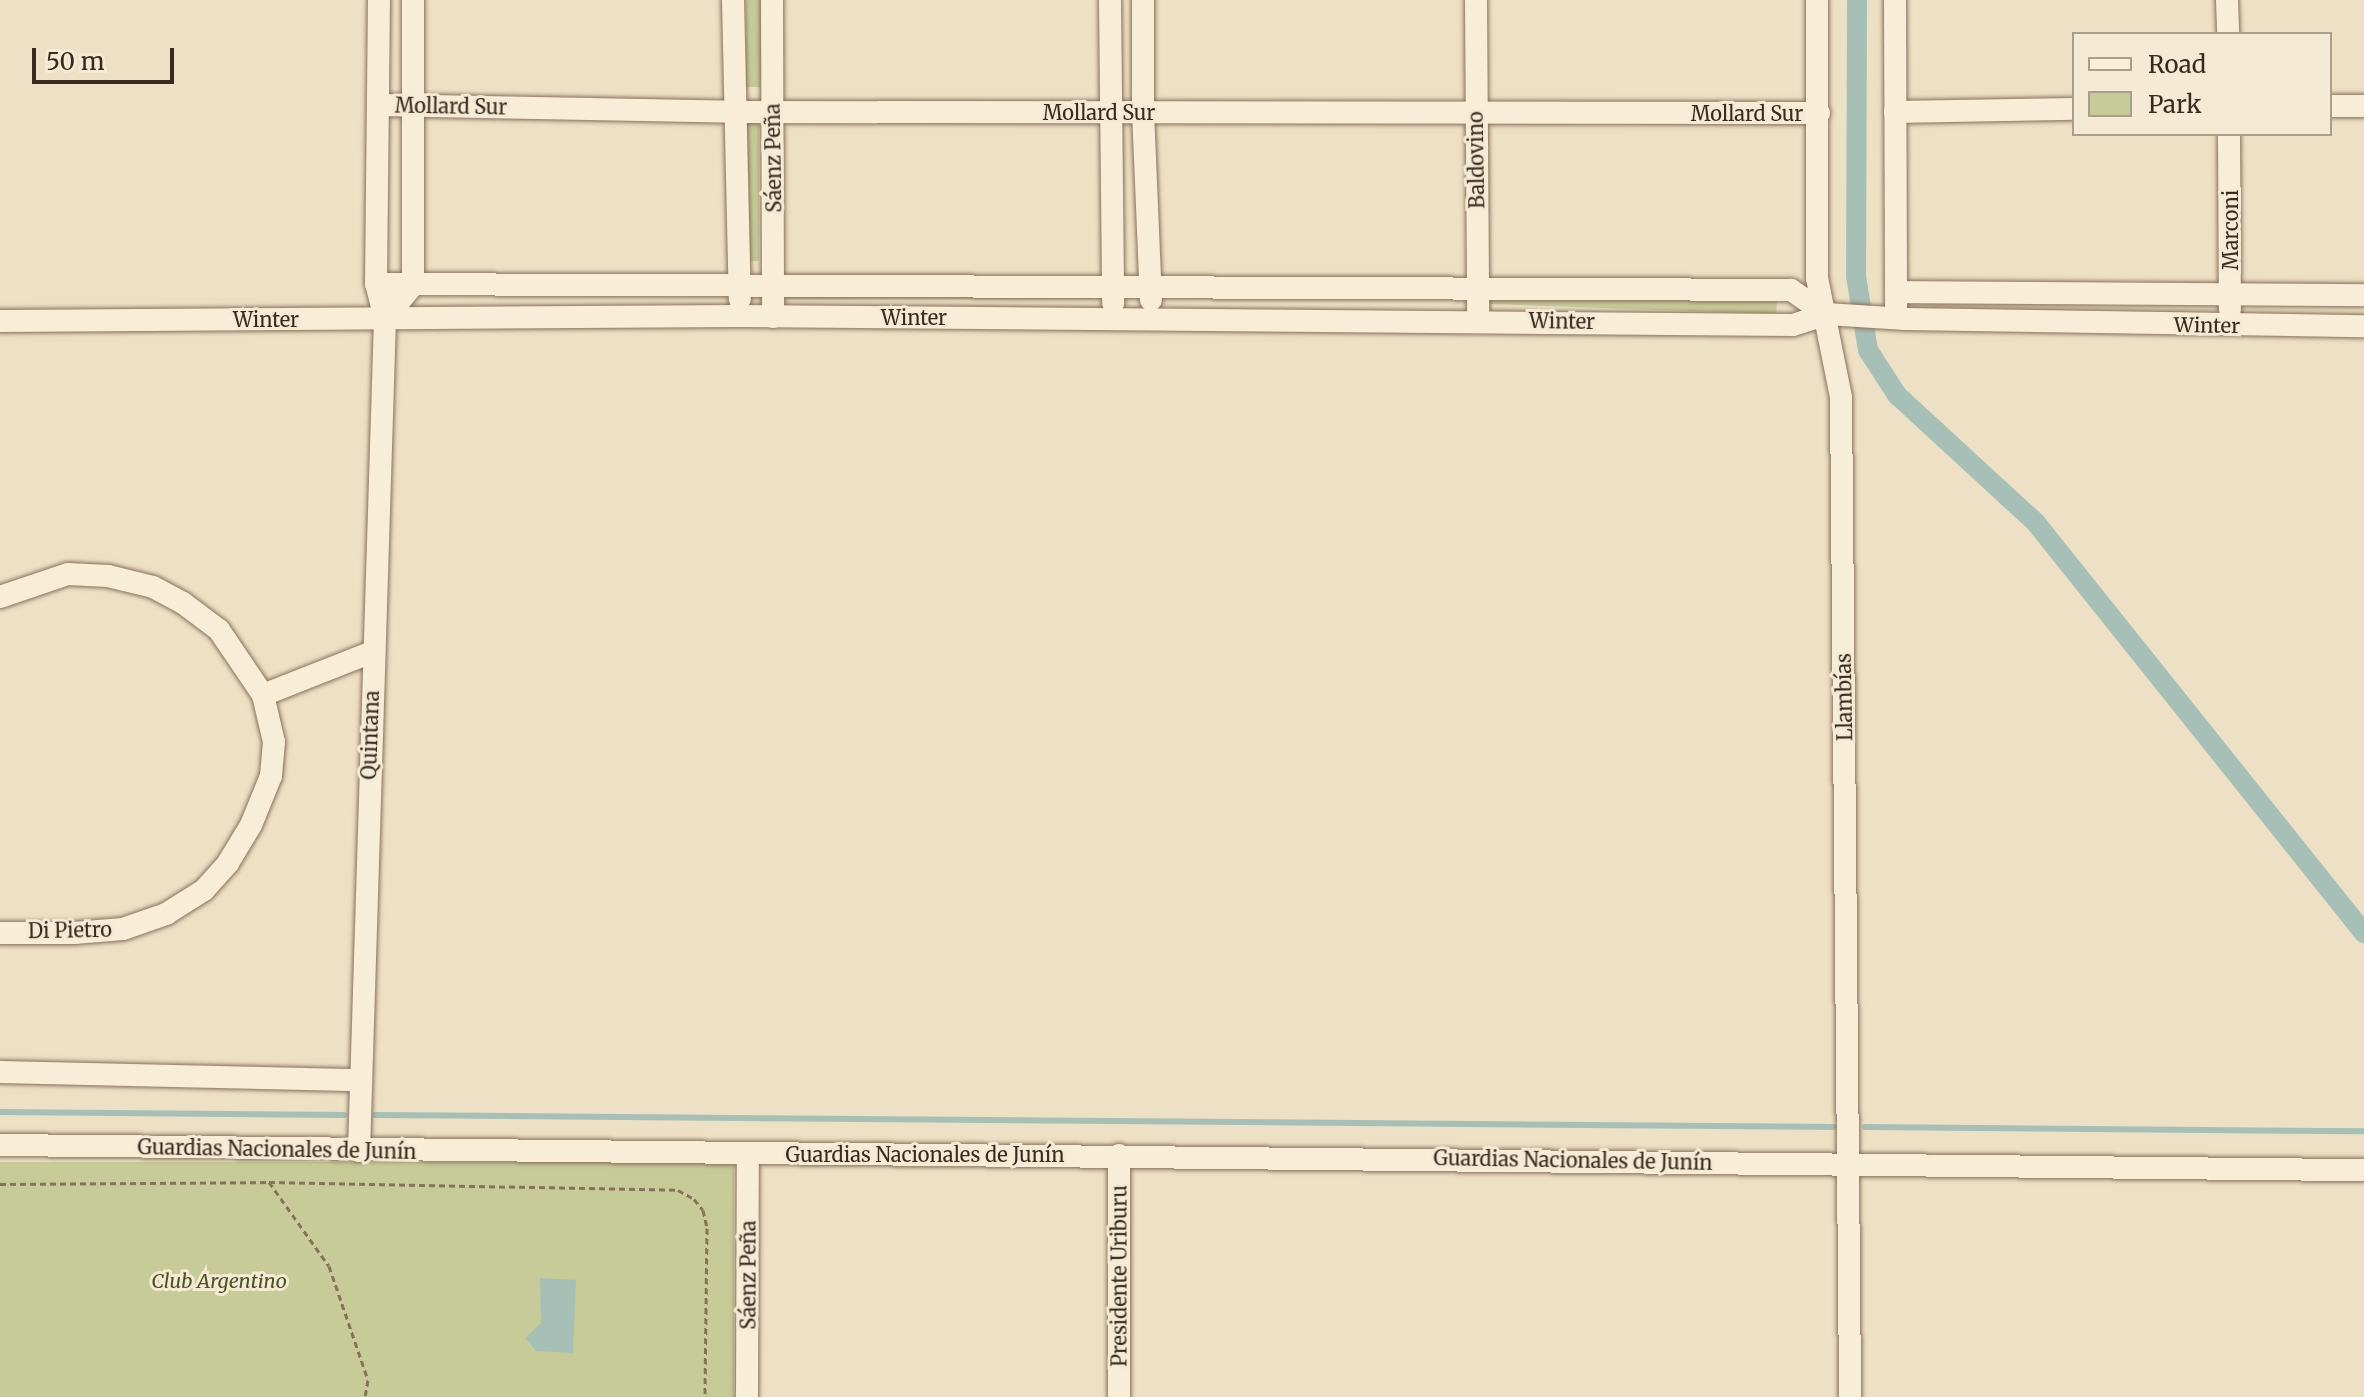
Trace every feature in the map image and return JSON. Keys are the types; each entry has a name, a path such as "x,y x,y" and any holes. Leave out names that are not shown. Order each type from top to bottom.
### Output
{"street":[{"name":"Quintana","path":"359,1151 372,652 385,319 376,284 379,0"},
{"path":"385,319 413,285 413,0"},
{"name":"Sáenz Peña","path":"733,0 739,316"},
{"name":"Sáenz Peña","path":"772,0 773,317"},
{"path":"1110,0 1112,317"},
{"path":"1143,0 1143,111 1152,288 1150,317"},
{"name":"Baldovino","path":"1476,0 1478,320"},
{"name":"Llambías","path":"1817,0 1817,278 1835,314 1841,397 1850,1397"},
{"path":"1895,0 1895,318"},
{"path":"2227,0 2228,32"},
{"name":"Mollard Sur","path":"378,105 734,112 1819,113"},
{"path":"2332,106 2364,106"},
{"path":"1895,112 2072,109"},
{"name":"Marconi","path":"2229,136 2230,325"},
{"name":"Winter","path":"376,284 1791,290 1835,314"},
{"path":"1896,292 2364,295"},
{"name":"Winter","path":"0,321 739,316 1150,317 1793,325 1835,314 1895,318 2364,326"},
{"path":"0,597 26,585 68,574 108,576 153,587 183,603 219,630 263,695 372,652"},
{"name":"Di Pietro","path":"0,933 74,933 123,929 166,914 204,890 228,863 251,825 271,776 274,742 263,695"},
{"path":"0,1072 360,1080"},
{"name":"Guardias Nacionales de Junín","path":"0,1145 359,1151 1850,1162 2364,1170"},
{"name":"Sáenz Peña","path":"747,1397 748,1153"},
{"name":"Presidente Uriburu","path":"1119,1155 1119,1397"}],"path":[{"path":"0,1184 269,1182 678,1190 694,1199 703,1210 707,1228 705,1397"},
{"path":"269,1182 329,1266 368,1380 365,1397"}],"green space":[{"path":"746,0 761,0 761,87 746,87"},
{"path":"747,123 759,123 759,261 747,261"},
{"path":"784,285 1093,285 1093,299 784,299"},
{"path":"1490,290 1777,300 1776,314 1490,304"},
{"name":"Club Argentino","path":"0,1162 734,1162 734,1397 0,1397"}],"water":[{"path":"540,1278 576,1280 573,1353 536,1351 525,1338 541,1323"}],"waterway":[{"path":"1857,0 1856,276 1868,350 1897,395 2036,523 2364,933"},
{"path":"0,1112 344,1115"},
{"path":"375,1115 1834,1127"},
{"path":"1865,1127 2364,1131"}]}
